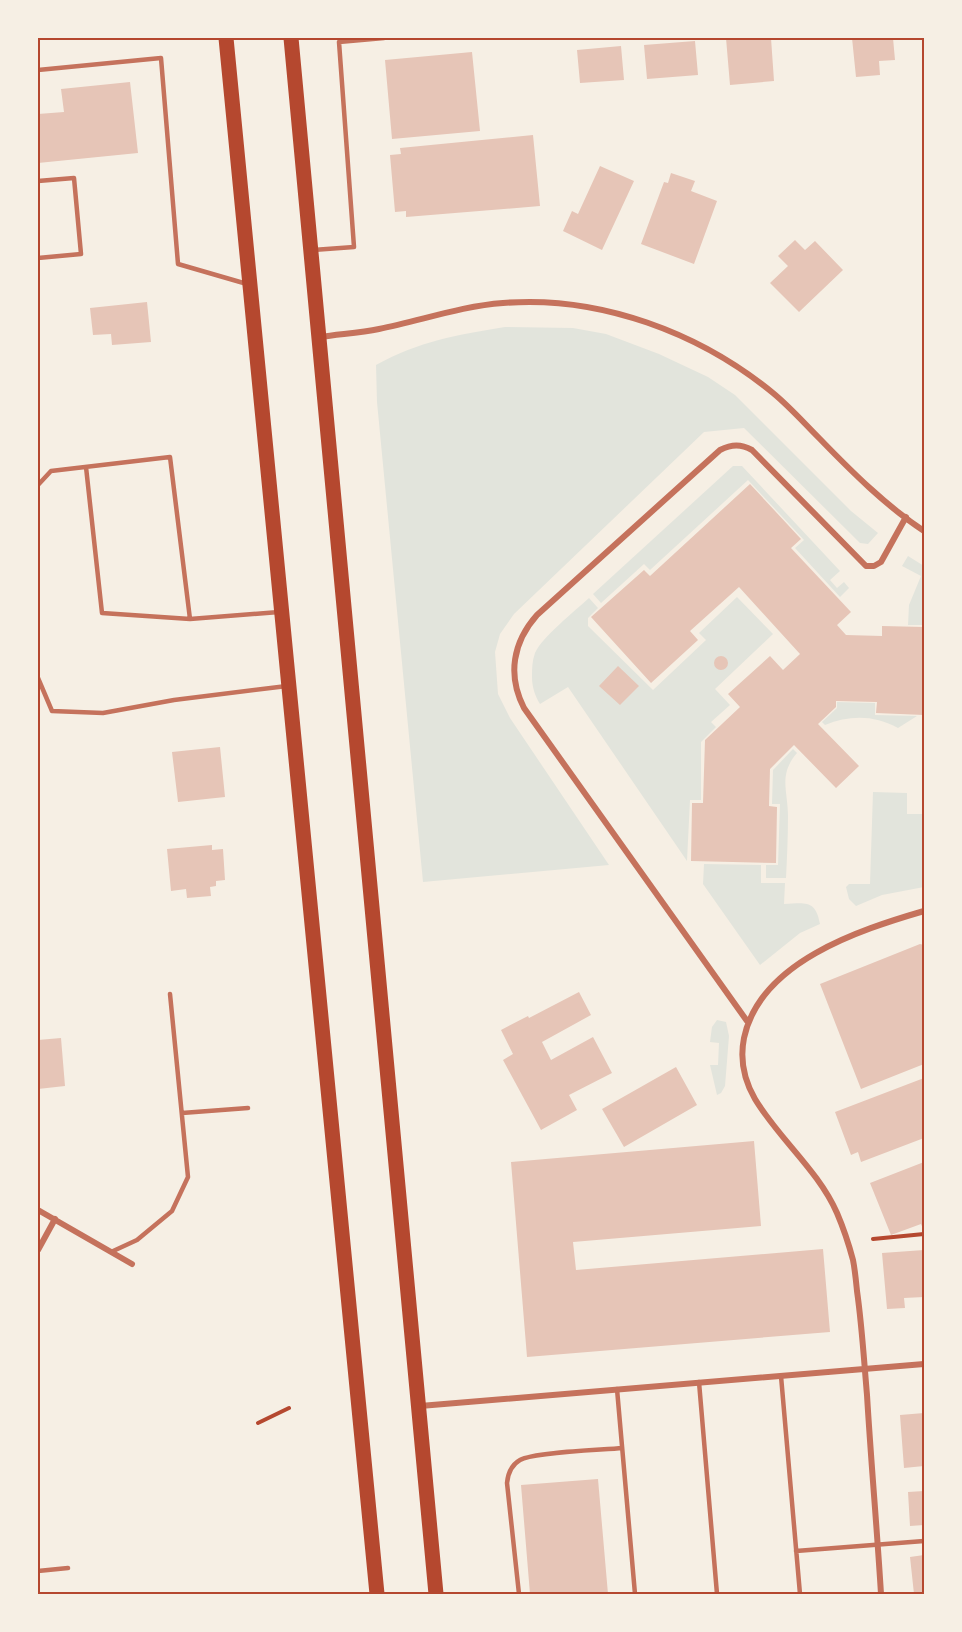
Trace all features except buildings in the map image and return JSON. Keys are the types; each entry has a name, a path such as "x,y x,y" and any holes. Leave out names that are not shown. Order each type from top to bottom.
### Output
{"main road":[{"path":"225,38 377,1594"},
{"path":"291,38 436,1594"}],"street":[{"path":"319,337 378,330 440,314 502,303 540,302 609,312 664,329 722,356 744,370 776,396 830,450 924,531"},
{"path":"747,1021 524,708 514,680 514,659 517,646 525,630 537,615 720,450 727,447 741,445 752,450 866,566 874,566 881,562 906,517"},
{"path":"881,1594 865,1368 853,1261 837,1212 749,1088 742,1060 743,1043 747,1021 756,1006 771,988 810,956 836,942 885,922 924,911"},
{"path":"38,1210 132,1264"},
{"path":"38,1250 55,1219"},
{"path":"418,1406 924,1364"}],"lane":[{"path":"311,250 354,247 339,42 384,38"},
{"path":"38,70 161,58 178,264 249,284"},
{"path":"38,181 74,178 81,254 38,258"},
{"path":"38,485 51,471 170,457 190,619"},
{"path":"86,467 102,612 190,619 282,612"},
{"path":"38,678 52,711 93,713 288,686"},
{"path":"111,1252 137,1240 172,1211 188,1177 170,994"},
{"path":"182,1113 248,1108"},
{"path":"781,1376 800,1594"},
{"path":"699,1382 717,1594"},
{"path":"617,1389 635,1594"},
{"path":"519,1594 507,1483 512,1467 527,1457 622,1448"},
{"path":"796,1551 924,1541"},
{"path":"38,1571 68,1568"}],"path":[{"path":"873,1239 924,1234"},
{"path":"258,1423 289,1408"}],"shaded area":[{"path":"505,327 573,328 606,334 659,354 708,377 735,395 851,511 878,533 868,544 860,543 744,428 704,432 514,614 500,634 495,652 498,694 510,718 609,865 423,882 377,402 376,365 408,350 439,340"},
{"path":"733,466 742,466 840,571 830,580 837,588 844,582 849,588 840,597 795,548 804,540 748,480 650,570 644,564 601,603 593,594"},
{"path":"908,556 924,566 924,625 908,625 909,605 921,576 902,566"},
{"path":"737,597 773,634 715,689 730,705 711,722 716,727 701,742 701,800 690,800 687,861 568,687 540,704 533,684 533,659 544,639 589,598 598,608 588,618 588,626 653,690 706,640 699,633"},
{"path":"837,702 875,703 875,715 917,716 898,728 880,721 862,718 844,719 825,725 822,722 837,708"},
{"path":"793,749 797,753 791,761 785,783 788,816 786,878 766,878 766,865 778,865 780,804 772,804 773,770"},
{"path":"873,792 907,793 907,814 924,814 924,887 882,895 856,906 849,899 846,887 849,884 870,884"},
{"path":"704,864 761,865 761,883 785,883 784,904 803,903 812,906 816,910 820,924 800,933 760,965 703,884"},
{"path":"717,1020 726,1022 729,1036 725,1086 717,1095 710,1065 718,1065 719,1043 710,1042 712,1027"}]}
